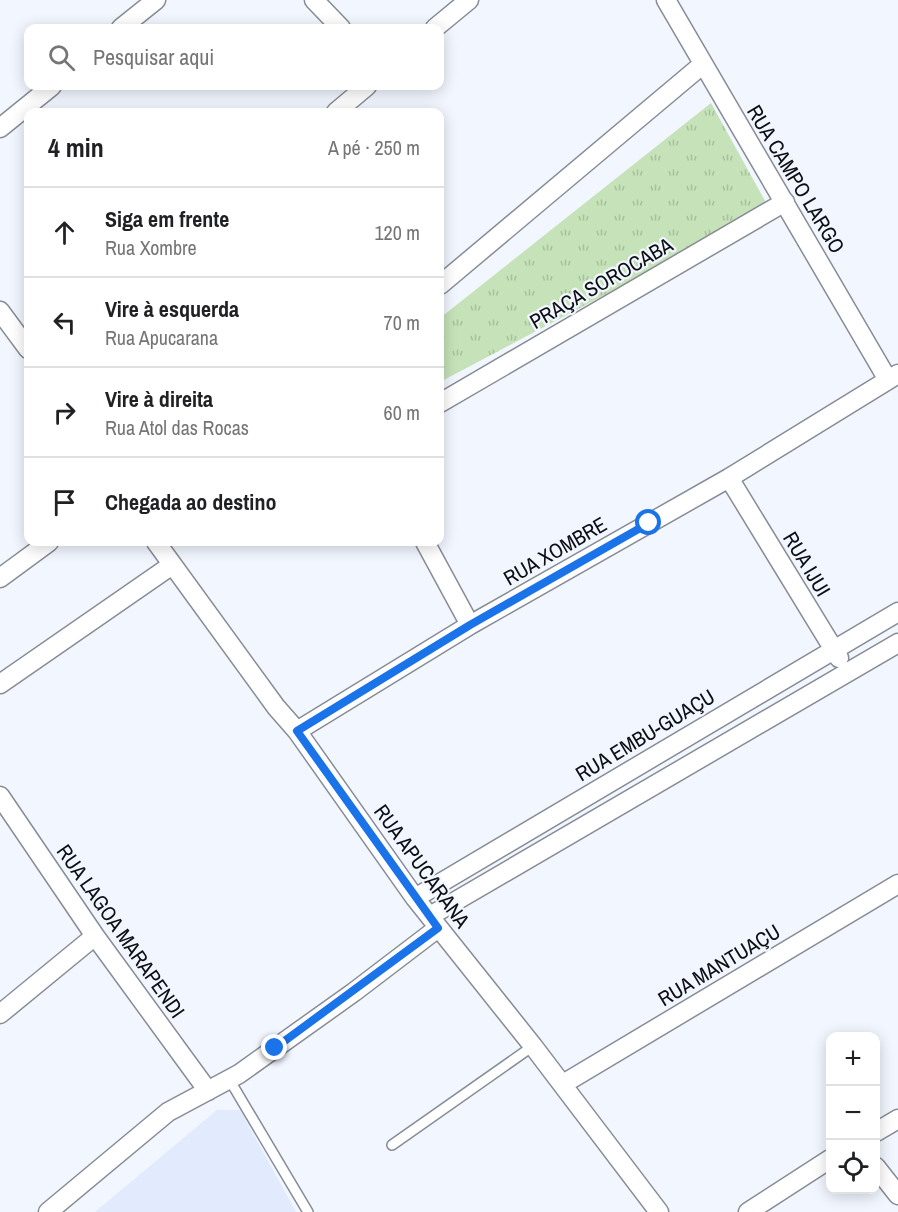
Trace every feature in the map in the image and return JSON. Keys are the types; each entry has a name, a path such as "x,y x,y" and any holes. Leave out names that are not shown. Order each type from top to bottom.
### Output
{"street":[{"path":"126,24 156,0"},
{"path":"314,0 337,24"},
{"path":"440,24 469,0"},
{"name":"RUA CAMPO LARGO","path":"666,0 702,65 893,377"},
{"path":"444,282 702,65"},
{"path":"25,108 47,90"},
{"path":"341,108 362,90"},
{"path":"0,128 24,109"},
{"name":"PRAÇA SOROCABA","path":"444,401 785,202"},
{"path":"0,311 24,344"},
{"name":"RUA XOMBRE","path":"297,731 470,625 729,478 893,377"},
{"name":"RUA IJUI","path":"729,478 848,673"},
{"path":"0,578 44,546"},
{"name":"RUA APUCARANA","path":"159,546 276,707 297,731 415,898 563,1084 659,1212"},
{"path":"427,546 470,625"},
{"path":"0,684 172,565"},
{"path":"892,615 898,638"},
{"name":"RUA EMBU-GUAÇU","path":"415,898 892,615"},
{"path":"48,1212 168,1112 229,1079 354,992 434,922 898,643"},
{"name":"RUA LAGOA MARAPENDI","path":"1,799 95,936 208,1091"},
{"name":"RUA MANTUAÇU","path":"563,1084 898,884"},
{"path":"0,1014 95,936"},
{"path":"880,1130 898,1119"},
{"path":"748,1212 826,1163"},
{"path":"880,1172 898,1195"}],"lane":[{"path":"392,1145 533,1046"},
{"path":"229,1079 308,1212"}],"shaded area":[{"path":"217,1110 240,1110 296,1212 95,1212"}],"green space":[{"path":"711,103 769,208 444,380 444,315"}],"route":[{"path":"275,1048 438,928 297,731 470,625 649,523"}]}
